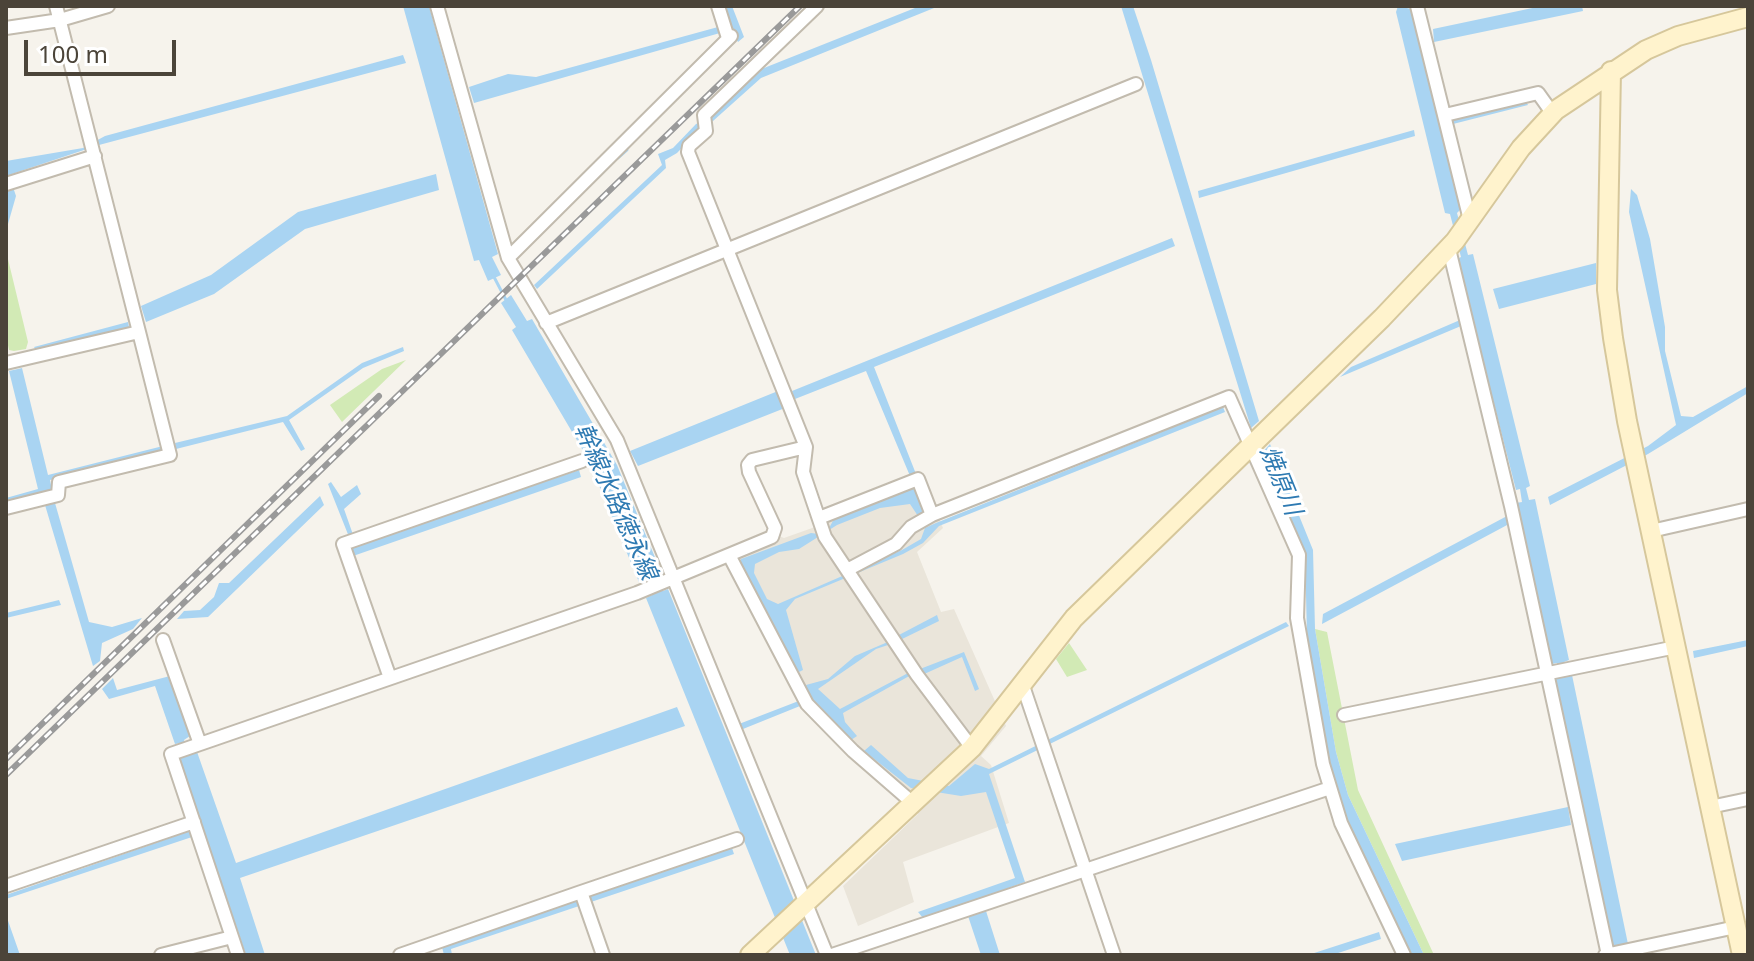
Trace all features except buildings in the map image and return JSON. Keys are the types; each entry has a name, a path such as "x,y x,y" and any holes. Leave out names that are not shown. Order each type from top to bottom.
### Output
{"street":[{"path":"6,508 58,495 59,482 170,455 56,6"},
{"path":"6,28 60,20 108,6"},
{"path":"437,6 508,258 617,440 667,580 804,904 829,955 1330,788"},
{"path":"508,258 727,43 730,37 718,6"},
{"path":"817,6 754,67 705,123 688,152 806,447 802,467 822,528 917,675 972,748"},
{"path":"1417,6 1445,115 1460,235 1511,506 1607,955 1736,927"},
{"path":"750,955 972,748 1074,618 1251,447 1460,235 1521,148 1553,114 1611,71 1678,36 1748,17"},
{"path":"1611,71 1616,91 1618,201 1610,308 1635,455 1742,955"},
{"path":"546,323 1136,84"},
{"path":"1445,115 1538,93 1553,114"},
{"path":"10,182 94,149"},
{"path":"10,362 137,324"},
{"path":"851,574 896,544 911,527 932,515 1229,397 1299,555 1297,618 1330,788 1341,823 1404,955"},
{"path":"238,955 171,754 646,589 775,533 748,465 752,460 806,447"},
{"path":"390,678 343,544 582,461"},
{"path":"822,528 918,479 932,515"},
{"path":"1651,531 1748,509"},
{"path":"729,555 805,701 853,751 925,793"},
{"path":"163,640 190,747"},
{"path":"1344,715 1676,647"},
{"path":"1022,683 1114,955"},
{"path":"1710,807 1748,799"},
{"path":"6,886 194,822"},
{"path":"400,955 737,839"},
{"path":"582,894 603,955"},
{"path":"161,955 232,937"}],"shaded area":[{"path":"921,476 943,528 917,552 941,612 954,609 1006,726 981,756 991,765 1009,823 903,862 914,902 858,926 843,886 918,814 805,709 722,554 771,533 784,538 815,527"}],"green space":[{"path":"7,255 28,342 26,349 14,351 9,350 6,336"},
{"path":"406,360 342,422 330,405 382,369"},
{"path":"1315,629 1327,632 1358,790 1434,955 1424,955 1348,795 1336,752"},
{"path":"1069,643 1087,670 1067,677 1056,659"}],"water":[{"path":"403,6 429,6 498,254 492,257 501,275 488,281 479,260 474,261"},
{"path":"722,6 732,6 744,37 738,42 728,27"},
{"path":"920,6 939,6 761,78 701,128 677,153 665,160 666,168 537,289 534,285 662,165 658,154 673,148 696,124 711,117 759,70"},
{"path":"1121,6 1133,6 1151,60 1259,421 1251,428"},
{"path":"1398,6 1411,9 1461,209 1457,213 1468,255 1473,254 1530,486 1526,488 1529,500 1535,499 1569,660 1564,662 1565,676 1572,675 1628,944 1611,949 1555,679 1560,676 1557,663 1552,664 1516,503 1522,502 1520,489 1516,490 1457,259 1461,257 1450,214 1445,213 1396,12"},
{"path":"1542,6 1582,6 1583,11 1434,42 1433,29"},
{"path":"718,27 720,33 474,103 469,87 508,74 536,77"},
{"path":"403,55 406,63 99,145 9,175 16,196 6,231 6,161 83,148 105,136"},
{"path":"1525,100 1528,105 1453,124 1452,119"},
{"path":"1414,130 1415,136 1199,198 1198,191"},
{"path":"436,174 439,190 305,229 214,294 146,322 141,306 211,275 298,212"},
{"path":"1631,189 1637,195 1650,239 1665,327 1665,351 1681,416 1693,417 1748,386 1748,393 1648,454 1550,505 1548,497 1648,446 1676,425 1629,212"},
{"path":"1172,238 1175,246 874,367 916,474 910,476 866,371 795,399 793,395 792,391"},
{"path":"1596,263 1596,284 1499,309 1493,289"},
{"path":"511,295 527,321 532,319 617,465 661,572 657,576 663,591 668,589 816,955 790,955 646,598 652,595 646,581 639,582 588,459 512,330 516,327 501,303"},
{"path":"1460,320 1461,326 1340,377 1351,367"},
{"path":"128,322 129,327 36,350 34,347"},
{"path":"403,347 404,351 363,368 289,420 305,449 301,451 283,422 176,449 175,443 287,416 362,363"},
{"path":"22,368 48,475 163,446 163,452 50,480 52,490 6,502 6,498 38,489 9,371"},
{"path":"778,391 785,408 638,466 630,451"},
{"path":"1223,407 1225,412 939,526 923,543 903,554 795,599 786,610 803,670 799,672 739,566 741,559 811,533 819,534 828,530 834,519 914,487 924,510 918,516 910,504 880,508 837,525 799,549 779,552 755,564 754,573 767,599 778,604 902,550 921,539 925,528 936,523"},
{"name":"焼原川","path":"1270,444 1313,550 1315,629 1336,752 1348,795 1424,955 1411,955 1339,802 1327,761 1307,637 1305,554 1262,453"},
{"path":"579,470 581,477 353,556 353,547 328,484 331,482 341,497 357,485 361,494 344,509 357,546"},
{"path":"320,496 324,505 208,617 177,619 184,611 200,610 214,597 219,583 229,583"},
{"path":"55,503 89,622 112,627 142,618 133,629 102,643 100,661 93,666 45,505"},
{"path":"1507,516 1509,524 1322,624 1323,614"},
{"path":"59,600 61,605 6,618 6,613"},
{"path":"937,615 939,621 900,640 897,636"},
{"path":"1286,622 1289,626 989,774 1025,882 975,900 979,913 986,911 1000,955 981,955 968,916 976,913 972,901 923,918 918,912 1015,878 986,792 961,796 911,788 864,751 871,745 908,778 949,786 975,764 989,769"},
{"path":"1748,640 1748,646 1694,658 1693,651"},
{"path":"890,641 891,644 876,649 818,689 840,709 910,672 911,675 843,713 845,722 857,736 851,740 811,698 800,706 743,729 739,724 809,697 806,685 828,679 855,656"},
{"path":"964,652 979,689 975,691 962,657 922,675 920,669"},
{"path":"170,676 190,736 184,740 188,751 196,749 236,863 677,707 685,726 240,878 265,955 246,955 179,756 184,753 181,743 175,744 155,686 109,699 102,689 113,678 117,690"},
{"path":"1568,807 1571,825 1402,861 1395,844"},
{"path":"190,831 192,837 6,899 6,895"},
{"path":"732,848 734,854 451,949 452,955 444,955 442,947"},
{"path":"6,915 20,955 7,955"},
{"path":"1379,932 1381,939 1332,955 1308,955"}],"waterway":[{"path":"618,158 627,150"},
{"name":"幹線水路徳永線","path":"493,275 506,300"}],"railway":[{"path":"6,775 800,6"},
{"path":"6,759 379,396"}]}
